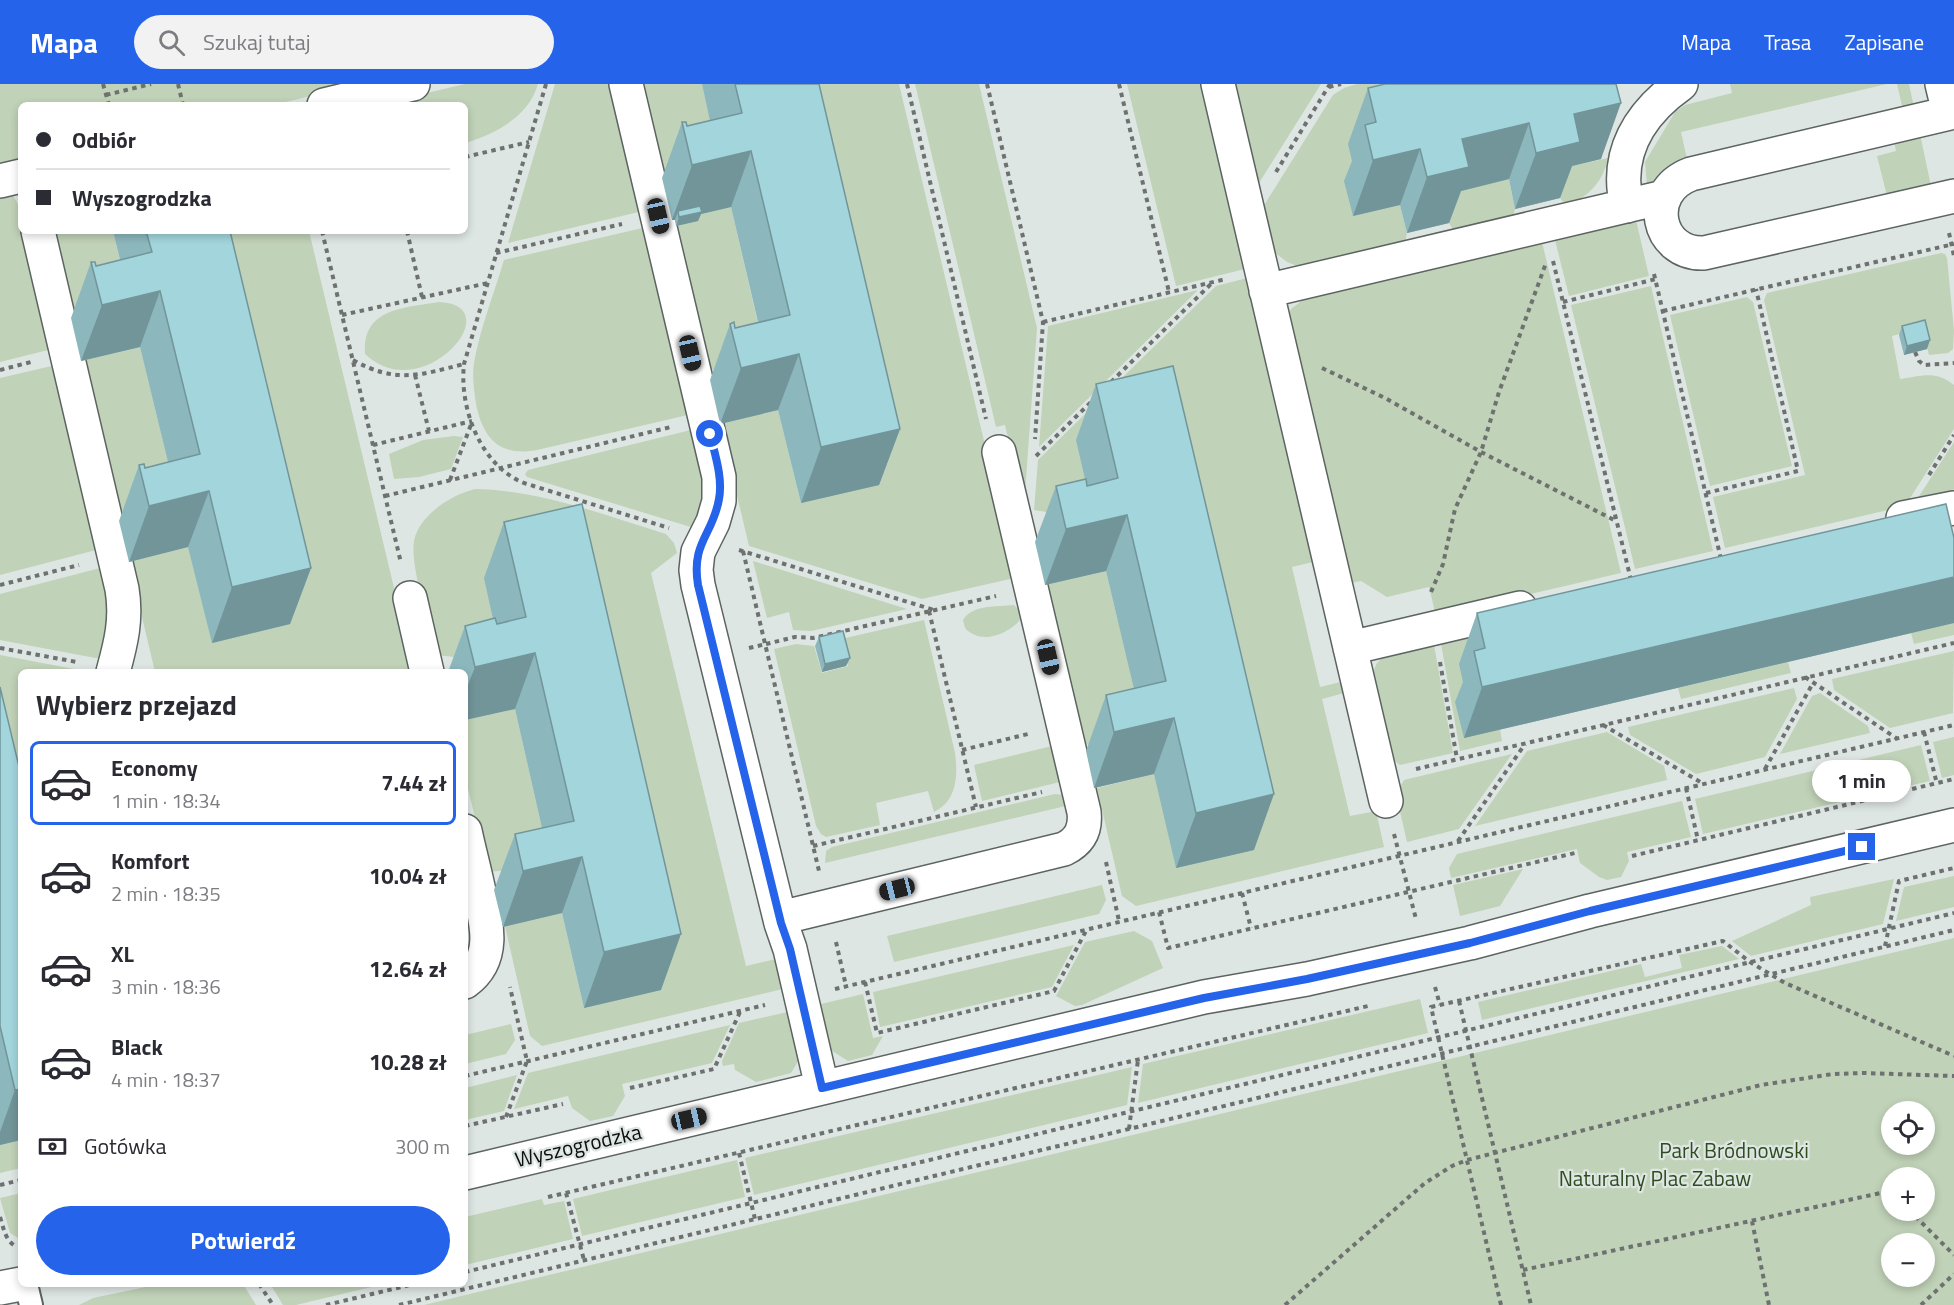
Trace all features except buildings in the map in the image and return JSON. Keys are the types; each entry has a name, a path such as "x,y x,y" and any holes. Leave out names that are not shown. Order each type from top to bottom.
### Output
{"street":[{"path":"337,102 413,84"},
{"path":"626,84 718,468 720,495 713,522 703,539 697,558 698,585 780,918 790,949 822,1088"},
{"path":"1218,84 1383,789"},
{"path":"1628,206 1624,173 1632,138 1651,109 1681,84"},
{"path":"1948,103 1691,174 1674,183 1666,192 1662,217 1666,232 1681,249 1698,254 1954,196"},
{"path":"0,181 18,177"},
{"path":"1264,281 1548,238 1628,206 1664,197"},
{"path":"39,234 122,589 125,615 114,669"},
{"path":"780,918 1064,849 1074,842 1084,829 1084,812 999,452"},
{"path":"1879,524 1954,508"},
{"path":"410,598 426,669"},
{"path":"1350,648 1544,602"},
{"name":"Wyszogrodzka","path":"468,1172 1204,998 1307,979 1470,943 1590,911 1954,825"},
{"path":"468,844 486,921 488,942 481,965 468,980"},
{"path":"0,1288 18,1285"}],"lane":[{"path":"27,1287 31,1305"}],"path":[{"path":"103,84 108,102"},
{"path":"106,94 151,84"},
{"path":"178,84 182,102"},
{"path":"546,84 464,364 464,390 472,421 482,444 499,468 524,483 703,539 743,549 931,611"},
{"path":"907,84 987,421 999,452"},
{"path":"987,84 1043,322 1033,459 1098,394"},
{"path":"1119,84 1169,292"},
{"path":"1249,216 1329,86 1341,84"},
{"path":"468,156 530,142"},
{"path":"496,254 658,216"},
{"path":"323,234 410,598"},
{"path":"408,234 422,297"},
{"path":"1548,238 1631,582"},
{"path":"1458,759 1436,627 1443,564 1455,509 1481,452 1548,238"},
{"path":"1663,311 1954,244"},
{"path":"1653,268 1722,561"},
{"path":"1563,302 1656,279"},
{"path":"1043,322 1213,282 1264,281"},
{"path":"1107,386 1213,282"},
{"path":"342,315 488,283"},
{"path":"1706,493 1798,471 1756,289"},
{"path":"1280,350 1372,391 1481,452 1616,521"},
{"path":"1915,352 1919,361 1924,365 1954,363"},
{"path":"352,360 380,372 398,376 415,375 464,364"},
{"path":"415,375 429,431"},
{"path":"385,496 706,418"},
{"path":"373,445 472,421"},
{"path":"450,480 472,421"},
{"path":"743,549 846,986"},
{"path":"0,585 114,555"},
{"path":"766,644 795,637 813,638 1031,587"},
{"path":"931,611 976,807"},
{"path":"1383,789 1458,759 1954,643"},
{"path":"0,648 103,669"},
{"path":"1805,677 1896,738"},
{"path":"1765,770 1813,683"},
{"path":"825,991 1953,724"},
{"path":"962,750 1064,725"},
{"path":"1603,725 1703,784"},
{"path":"1924,732 1937,784"},
{"path":"1457,842 1526,743"},
{"path":"1632,856 1954,779"},
{"path":"813,846 1077,783"},
{"path":"1686,788 1698,840"},
{"path":"1160,912 1168,948 1575,853"},
{"path":"1885,946 1899,881 1954,868"},
{"path":"1242,893 1251,928"},
{"path":"468,1271 1954,913"},
{"path":"865,982 877,1033 1054,991 1087,929"},
{"path":"399,1305 1954,930"},
{"path":"1501,1305 1431,1007 1723,940 1750,962 1785,983 1954,1056"},
{"path":"488,942 499,952 504,962 527,1061 506,1117"},
{"path":"1425,993 1436,990"},
{"path":"1459,1000 1531,1305"},
{"path":"468,1075 770,1004"},
{"path":"548,1197 1379,1004"},
{"path":"630,1088 714,1069 741,1011"},
{"path":"1129,1129 1138,1060"},
{"path":"1285,1305 1425,1183 1452,1166 1467,1160 1715,1096 1803,1078 1863,1073 1954,1076"},
{"path":"468,1125 563,1104"},
{"path":"739,1153 755,1219"},
{"path":"0,1185 18,1181"},
{"path":"566,1193 584,1260"},
{"path":"1523,1270 1881,1193"},
{"path":"0,1217 8,1240 18,1247"},
{"path":"1752,1221 1769,1305"},
{"path":"1920,1221 1954,1255"},
{"path":"1921,1305 1954,1274"},
{"path":"261,1287 273,1305"},
{"path":"326,1305 401,1287"}],"green space":[{"path":"0,84 362,84 286,102 18,102 18,165 0,169"},
{"path":"465,84 538,84 527,105 510,122 468,142 468,102 389,102"},
{"path":"555,84 613,84 643,211 508,243"},
{"path":"639,84 702,84 722,169 689,168 660,171"},
{"path":"786,84 899,84 1015,571 1010,579 922,599 749,546 720,424 778,410 801,503"},
{"path":"915,84 979,84 1037,328 1024,506 1005,425 996,427"},
{"path":"1127,84 1206,84 1249,268 1176,286"},
{"path":"1230,84 1321,84 1259,183 1257,183"},
{"path":"1357,84 1596,84 1356,178 1353,216 1400,205 1407,233 1405,243 1300,267 1287,262 1274,252 1263,207 1333,95"},
{"path":"1730,84 1887,84 1681,132 1687,159 1666,169 1651,184 1647,185 1645,162 1675,112 1685,105 1732,93"},
{"path":"1897,84 1909,84 1914,107 1903,110"},
{"path":"1920,134 1931,186 1887,196 1877,156 1896,151 1894,140"},
{"path":"1608,158 1603,174 1594,188 1582,198 1566,205 1560,198 1554,170"},
{"path":"1509,179 1515,209 1513,217 1454,231 1449,223 1442,195"},
{"path":"0,194 13,196 17,202 18,234 25,234 52,349 0,362"},
{"path":"731,207 769,371 740,368 707,370 676,226 697,214"},
{"path":"1636,220 1649,276 1569,296 1555,240"},
{"path":"647,227 692,414 537,450 513,451 495,443 483,427 479,416 473,368 480,337 504,260"},
{"path":"51,234 114,234 131,308 101,303 69,310"},
{"path":"196,234 310,234 413,669 154,669 129,562 188,547"},
{"path":"1542,242 1621,573 1436,616 1429,587 1387,597 1361,581 1347,584 1288,316 1291,309 1304,299"},
{"path":"1941,253 1947,258 1954,330 1953,349 1948,353 1929,355 1922,328 1892,336 1900,379 1934,376 1941,377 1954,385 1954,429 1905,506 1725,548 1713,497 1805,475 1764,300 1767,293"},
{"path":"1251,277 1317,561 1292,567 1320,687 1345,681 1348,692 1322,699 1350,816 1376,811 1384,847 1136,906 1122,896 1097,788 1154,774 1176,868 1098,534 1071,516 1034,510 1038,460 1216,286"},
{"path":"1651,286 1713,551 1635,569 1571,305"},
{"path":"1198,290 1039,447 1048,326"},
{"path":"1747,297 1753,302 1792,466 1710,486 1670,315"},
{"path":"439,302 459,307 466,319 463,334 451,350 433,363 411,370 388,368 365,354 370,327 378,319 399,309"},
{"path":"140,347 180,510 152,503 117,512 81,361"},
{"path":"56,365 100,549 0,575 0,378"},
{"path":"695,429 708,480 700,523 694,528 527,477 525,474 528,470"},
{"path":"463,437 451,469 419,477 394,479 389,454 423,440"},
{"path":"1954,442 1954,489 1948,494 1914,504"},
{"path":"475,489 524,494 572,505 666,534 674,543 677,553 651,573 746,966 780,958 787,988 542,1046 530,1036 505,926 562,913 584,1008 661,989 506,673 481,660 436,655 418,582 414,541 422,523 437,508 456,496"},
{"path":"753,561 907,609 811,631 793,630 789,612 767,618"},
{"path":"104,567 117,619 106,660 0,640 0,594"},
{"path":"1106,571 1146,737 1112,738 1081,746 1045,585"},
{"path":"1014,605 1019,610 1020,620 1001,634 978,636 965,628 963,620 973,611 986,607"},
{"path":"924,620 955,753 956,779 952,795 942,807 934,812 928,791 876,803 880,825 826,837 816,826 774,649 796,644 814,646 822,673 848,666 841,639"},
{"path":"1954,623 1954,635 1914,644 1911,633"},
{"path":"1483,628 1467,699 1464,737 1500,729 1502,741 1460,751 1440,638"},
{"path":"1433,639 1453,753 1400,765 1387,755 1372,674 1377,663 1386,654"},
{"path":"1954,651 1953,713 1890,728 1834,690 1832,679"},
{"path":"0,655 74,669 18,669 18,904 0,828"},
{"path":"1788,662 1791,673 1681,699 1678,688"},
{"path":"1794,688 1797,699 1765,757 1696,774 1630,735 1628,727"},
{"path":"1820,693 1868,726 1870,733 1780,754 1812,696"},
{"path":"515,709 553,876 522,869 488,872 468,789 468,719"},
{"path":"1607,732 1664,766 1667,780 1475,826 1527,751"},
{"path":"1954,737 1954,775 1942,778 1933,742"},
{"path":"1056,745 1064,781 982,801 974,765"},
{"path":"1921,745 1930,781 1703,834 1695,799"},
{"path":"1512,754 1459,829 1407,842 1396,794 1404,780"},
{"path":"1055,794 1063,795 1070,805 825,863 826,851 832,847"},
{"path":"1682,801 1691,837 1627,852 1629,861 1621,877 1607,880 1599,877 1580,863 1577,849 1451,878 1449,868 1457,854"},
{"path":"1523,869 1500,906 1460,916 1453,885"},
{"path":"1954,876 1954,907 1896,921 1904,887"},
{"path":"1894,879 1883,924 1751,956 1732,941 1811,905 1810,897"},
{"path":"1102,885 1106,900 1099,914 894,962 887,936"},
{"path":"1134,931 1152,941 1163,968 1082,1005 1075,1006 1056,996 1085,942"},
{"name":"Park Bródnowski","path":"1954,938 1954,1305 424,1305"},
{"path":"1074,945 1052,987 880,1027 873,992"},
{"path":"1722,946 1739,959 1482,1020 1478,1002 1641,964 1645,977 1682,968 1679,955"},
{"path":"863,994 873,1038 883,1036 872,1055 848,1061 826,1047 817,1005"},
{"path":"1420,999 1428,1033 1138,1103 1143,1064"},
{"path":"792,1011 802,1055 791,1073 756,1082 735,1070 734,1064 723,1066 722,1061 739,1023"},
{"path":"511,1024 515,1040 506,1054 468,1063 468,1034"},
{"path":"730,1025 712,1063 622,1084 625,1096 613,1116 590,1121 572,1108 568,1096 514,1109 528,1073"},
{"path":"1132,1067 1127,1105 754,1195 745,1158"},
{"path":"517,1075 504,1111 468,1119 468,1087"},
{"path":"18,1141 18,1169 0,1173 0,1145"},
{"path":"737,1160 745,1197 582,1236 573,1199"},
{"path":"18,1194 18,1238 10,1233 0,1198"},
{"path":"542,1199 544,1205 564,1201 573,1239 468,1264 468,1216"},
{"path":"146,1287 245,1287 256,1305 79,1305 93,1298"},
{"path":"272,1287 371,1287 296,1305 283,1305"}],"route":[{"path":"710,434 718,468 720,495 713,522 698,552 696,570 698,585 781,923 790,949 822,1088 1204,998 1307,979 1470,943 1590,911 1862,847"}],"park label":[{"name":"Naturalny Plac Zabaw","path":"1655,1178"}]}
